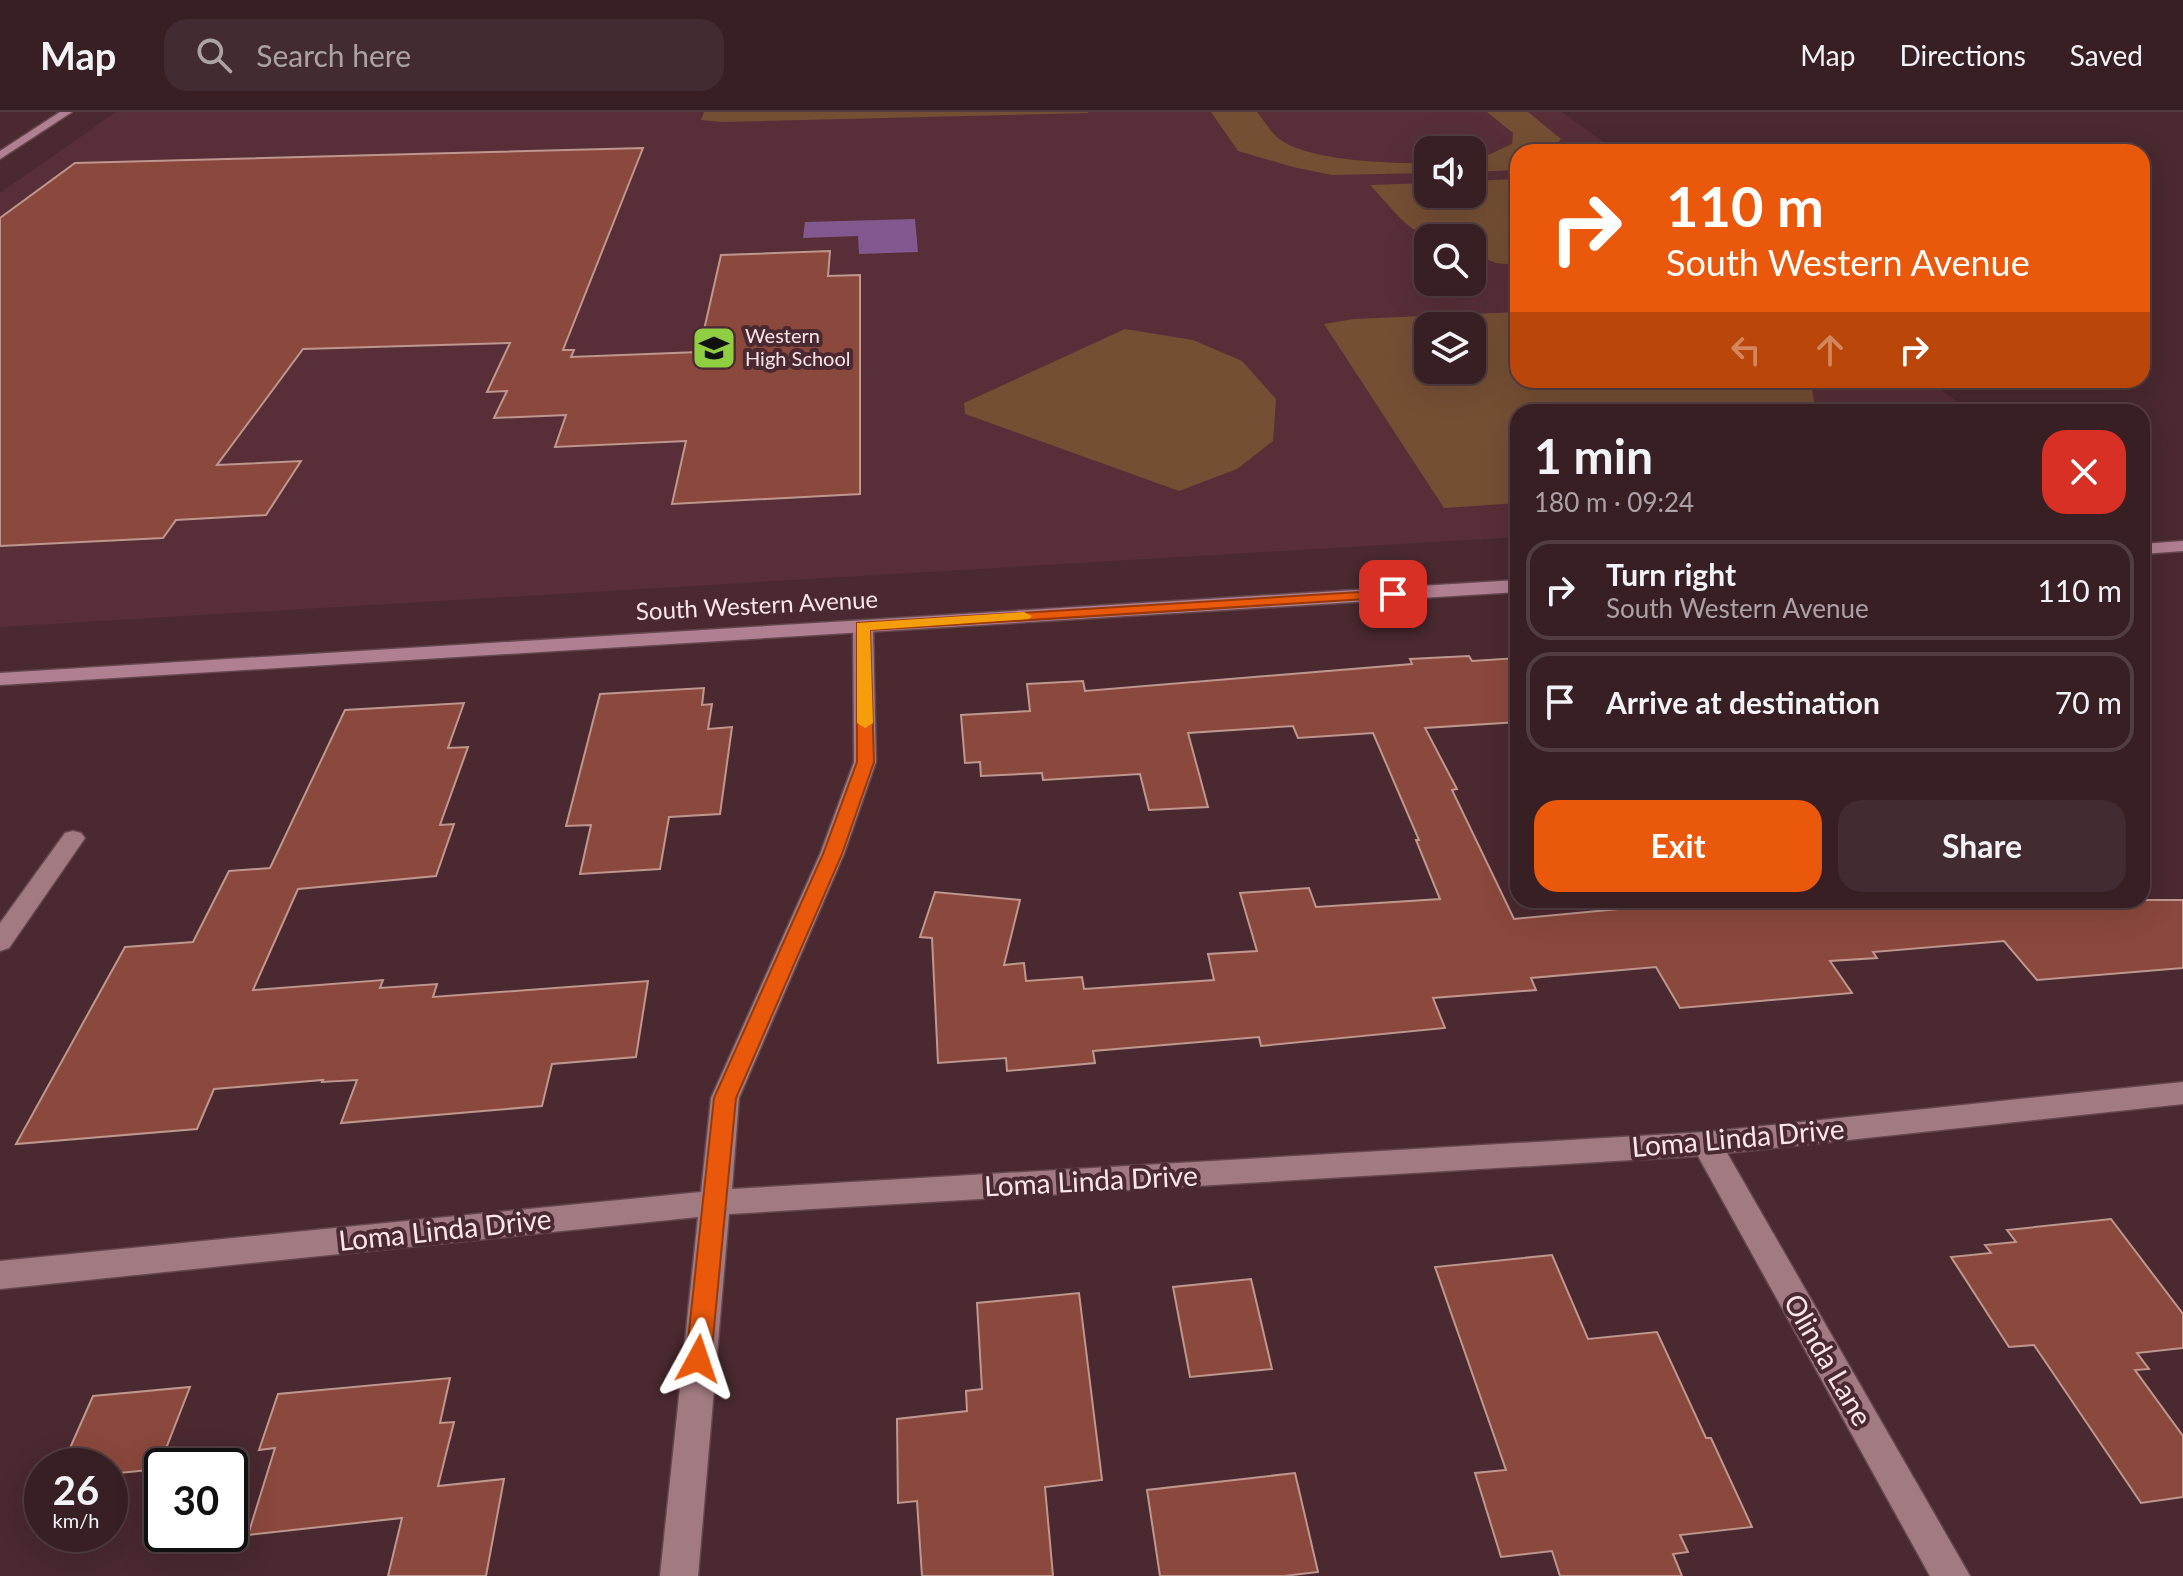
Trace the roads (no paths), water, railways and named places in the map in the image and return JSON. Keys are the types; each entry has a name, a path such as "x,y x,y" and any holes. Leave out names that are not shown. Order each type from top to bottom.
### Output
{"street":[{"path":"0,156 67,112"},
{"path":"2150,548 2183,546"},
{"name":"South Western Avenue","path":"0,679 1510,586"},
{"path":"679,1576 712,1203 725,1098 832,854 865,762 863,626"},
{"path":"0,942 73,838"},
{"name":"Loma Linda Drive","path":"0,1275 712,1203 1706,1144 2183,1093"},
{"name":"Olinda Lane","path":"1706,1144 1951,1576"}],"place":[{"name":"Western High School","path":"714,348"}]}
